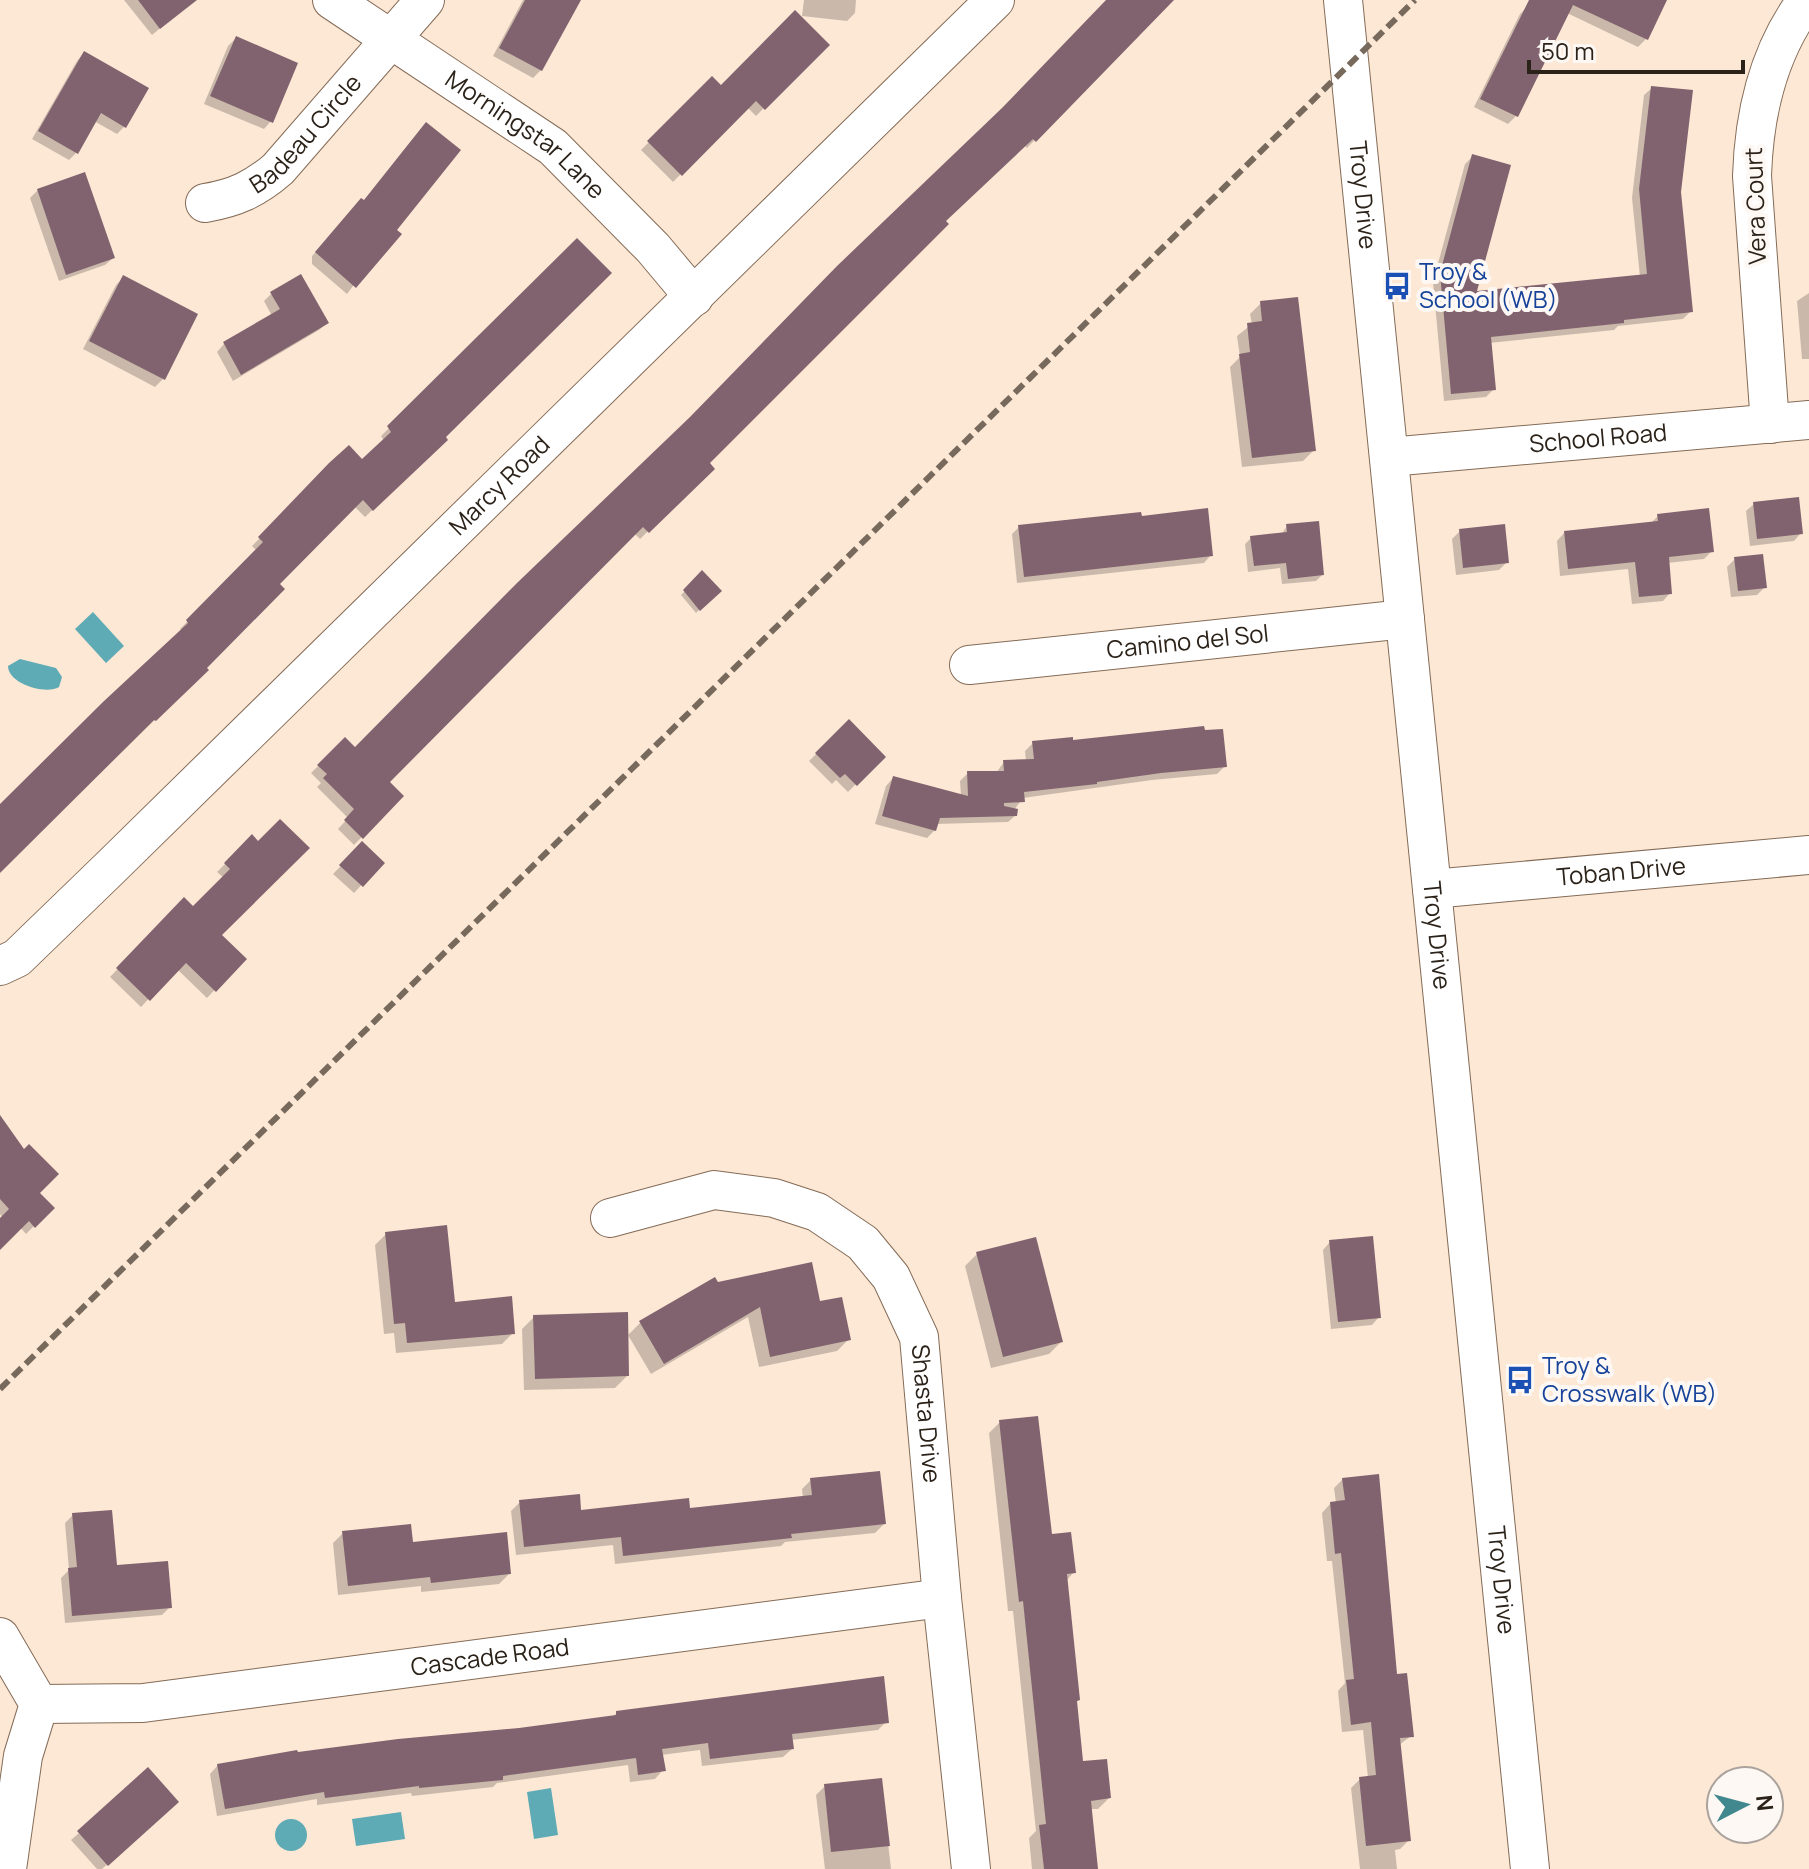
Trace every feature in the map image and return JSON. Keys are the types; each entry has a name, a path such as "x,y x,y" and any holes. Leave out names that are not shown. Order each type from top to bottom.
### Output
{"street":[{"name":"Morningstar Lane","path":"332,0 553,147 653,248 694,297"},
{"name":"Badeau Circle","path":"205,203 234,198 259,186 425,0"},
{"name":"Marcy Road","path":"0,966 17,958 75,903 694,297 955,18 995,0"},
{"name":"Troy Drive","path":"1343,0 1530,1869"},
{"name":"Vera Court","path":"1770,424 1752,176 1753,139 1760,98 1775,59 1807,0"},
{"name":"School Road","path":"1389,457 1809,420"},
{"name":"Camino del Sol","path":"969,665 1405,619"},
{"name":"Toban Drive","path":"1432,889 1809,855"},
{"name":"Shasta Drive","path":"610,1218 714,1190 774,1198 817,1212 863,1243 891,1277 919,1337 942,1598 971,1869"},
{"name":"Cascade Road","path":"39,1704 143,1703 942,1598"},
{"path":"0,1637 39,1704 23,1756 7,1869"}],"water":[{"path":"93,612 124,646 106,663 75,629"},
{"path":"20,659 56,668 62,677 59,687 37,689 14,678 8,666"},
{"path":"551,1788 558,1835 534,1839 527,1792"},
{"path":"401,1812 405,1839 356,1846 352,1819"},
{"path":"291,1819 303,1823 307,1835 303,1847 291,1851 279,1847 275,1835 279,1823"}],"building":[{"path":"138,0 197,0 160,29"},
{"path":"525,0 581,0 542,71 499,48"},
{"path":"1106,0 1174,0 1036,142 1033,139 946,221 949,224 710,463 715,469 649,533 643,527 390,782 404,796 363,839 344,820 354,809 323,778 327,774 317,765 345,737 355,747 517,583 690,417 837,266 1002,108"},
{"path":"1529,0 1667,0 1648,40 1573,5 1518,117 1480,99"},
{"path":"795,10 830,45 765,110 756,101 682,176 647,141 712,76 721,85"},
{"path":"236,36 298,63 273,123 210,96"},
{"path":"84,51 149,88 126,128 101,113 78,154 38,131"},
{"path":"1651,86 1693,90 1681,192 1693,312 1624,320 1624,323 1491,337 1496,390 1451,394 1440,273 1472,154 1511,165 1477,291 1647,274 1639,189"},
{"path":"426,122 461,150 397,230 402,234 356,288 315,252 361,198 364,200"},
{"path":"85,172 115,258 66,275 37,189"},
{"path":"577,238 612,273 446,437 448,440 373,511 363,500 280,584 285,589 207,668 209,670 154,720 0,873 0,804 188,623 186,620 263,542 258,537 329,463 349,445 362,459 391,432 387,426"},
{"path":"301,274 329,323 241,375 223,342 280,309 270,292"},
{"path":"123,275 198,314 165,380 89,341"},
{"path":"1298,297 1316,451 1252,458 1239,354 1250,352 1247,323 1262,321 1260,301"},
{"path":"1799,497 1803,534 1757,539 1753,502"},
{"path":"1208,508 1213,556 1024,577 1018,525"},
{"path":"1709,508 1714,552 1669,557 1672,594 1639,597 1635,562 1568,569 1564,531 1658,521 1657,514"},
{"path":"1319,521 1324,575 1288,579 1286,563 1254,566 1250,536 1287,532 1286,524"},
{"path":"1505,524 1509,563 1463,568 1459,529"},
{"path":"1763,554 1767,588 1738,591 1734,557"},
{"path":"702,570 722,591 700,611 683,590"},
{"path":"849,719 886,757 857,786 845,774 840,778 815,753"},
{"path":"1204,726 1205,730 1223,729 1227,767 1024,792 1025,802 1004,803 1004,806 1018,809 1017,816 940,818 936,831 882,816 893,776 968,796 967,771 1004,771 1003,760 1034,759 1032,741 1073,737 1073,740"},
{"path":"280,819 310,848 222,935 247,959 216,992 186,963 150,1001 116,968 184,897 193,906 230,869 224,863 252,834 258,841"},
{"path":"362,841 385,863 363,887 339,865"},
{"path":"0,1115 24,1149 29,1144 59,1174 40,1193 55,1208 35,1228 29,1221 0,1250 0,1218 9,1209 0,1199"},
{"path":"447,1225 455,1302 512,1296 515,1334 407,1343 405,1323 394,1324 385,1232"},
{"path":"1373,1236 1381,1318 1338,1322 1329,1240"},
{"path":"1036,1237 1063,1342 1003,1357 976,1252"},
{"path":"812,1262 820,1301 842,1297 851,1340 770,1357 760,1307 664,1364 639,1321 715,1277 718,1282"},
{"path":"628,1312 629,1376 535,1379 533,1315"},
{"path":"1038,1416 1052,1534 1071,1532 1076,1573 1067,1574 1083,1761 1107,1759 1111,1798 1091,1801 1098,1869 1044,1869 1039,1825 1046,1824 1023,1601 1019,1602 999,1420"},
{"path":"880,1471 886,1524 791,1534 792,1538 623,1556 621,1537 524,1547 519,1500 580,1494 581,1510 689,1498 690,1508 812,1495 810,1478"},
{"path":"1379,1474 1397,1674 1407,1673 1414,1737 1400,1738 1411,1841 1366,1846 1359,1777 1376,1775 1371,1722 1351,1725 1346,1680 1354,1679 1341,1553 1335,1554 1330,1502 1345,1500 1342,1478"},
{"path":"112,1510 117,1565 168,1561 172,1608 72,1616 68,1568 77,1567 72,1513"},
{"path":"411,1524 413,1542 507,1532 511,1574 431,1583 430,1577 348,1586 342,1531"},
{"path":"884,1676 889,1723 792,1734 794,1749 710,1759 708,1743 662,1749 666,1771 638,1775 636,1758 503,1776 503,1780 419,1786 325,1798 324,1792 225,1809 217,1764 297,1750 519,1728 616,1715 616,1711"},
{"path":"148,1767 179,1802 108,1866 77,1831"},
{"path":"882,1778 890,1846 831,1852 824,1784"}],"railway":[{"path":"0,1389 1415,0"}],"place":[{"name":"Troy & School (WB)","path":"1397,286"},
{"name":"Troy & Crosswalk (WB)","path":"1520,1380"}]}
